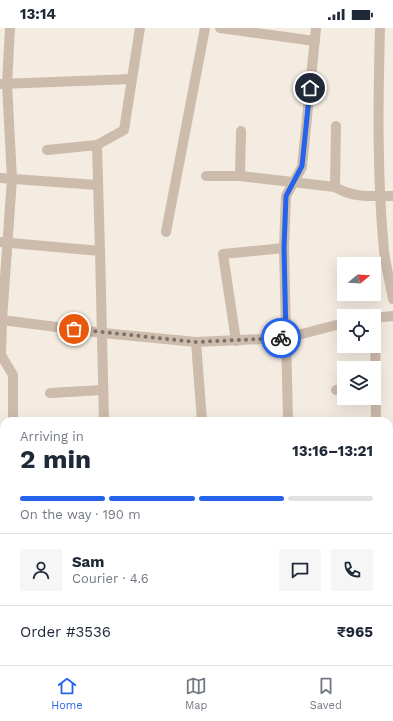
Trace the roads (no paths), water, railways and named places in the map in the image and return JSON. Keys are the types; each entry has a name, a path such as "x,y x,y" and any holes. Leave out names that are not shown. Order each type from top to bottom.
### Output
{"street":[{"path":"10,28 4,84 12,179 4,242 1,355 13,375 13,417"},
{"path":"47,150 97,146 124,130 140,28"},
{"path":"166,232 205,28"},
{"path":"220,28 315,41"},
{"path":"288,417 284,248 286,196 295,182 302,166 316,28"},
{"path":"380,28 379,74 384,251 393,299"},
{"path":"4,84 132,79"},
{"path":"336,126 336,187"},
{"path":"240,176 241,131"},
{"path":"97,146 97,185 103,333 104,417"},
{"path":"206,176 240,176 336,187 345,193 355,195 393,196"},
{"path":"0,178 97,185"},
{"path":"4,242 100,251"},
{"path":"236,341 223,254 284,248"},
{"path":"381,317 393,316"},
{"path":"1,320 103,333 196,342 286,338 337,325"},
{"path":"196,342 202,417"},
{"path":"50,393 103,390"},
{"path":"376,405 376,417"}]}
